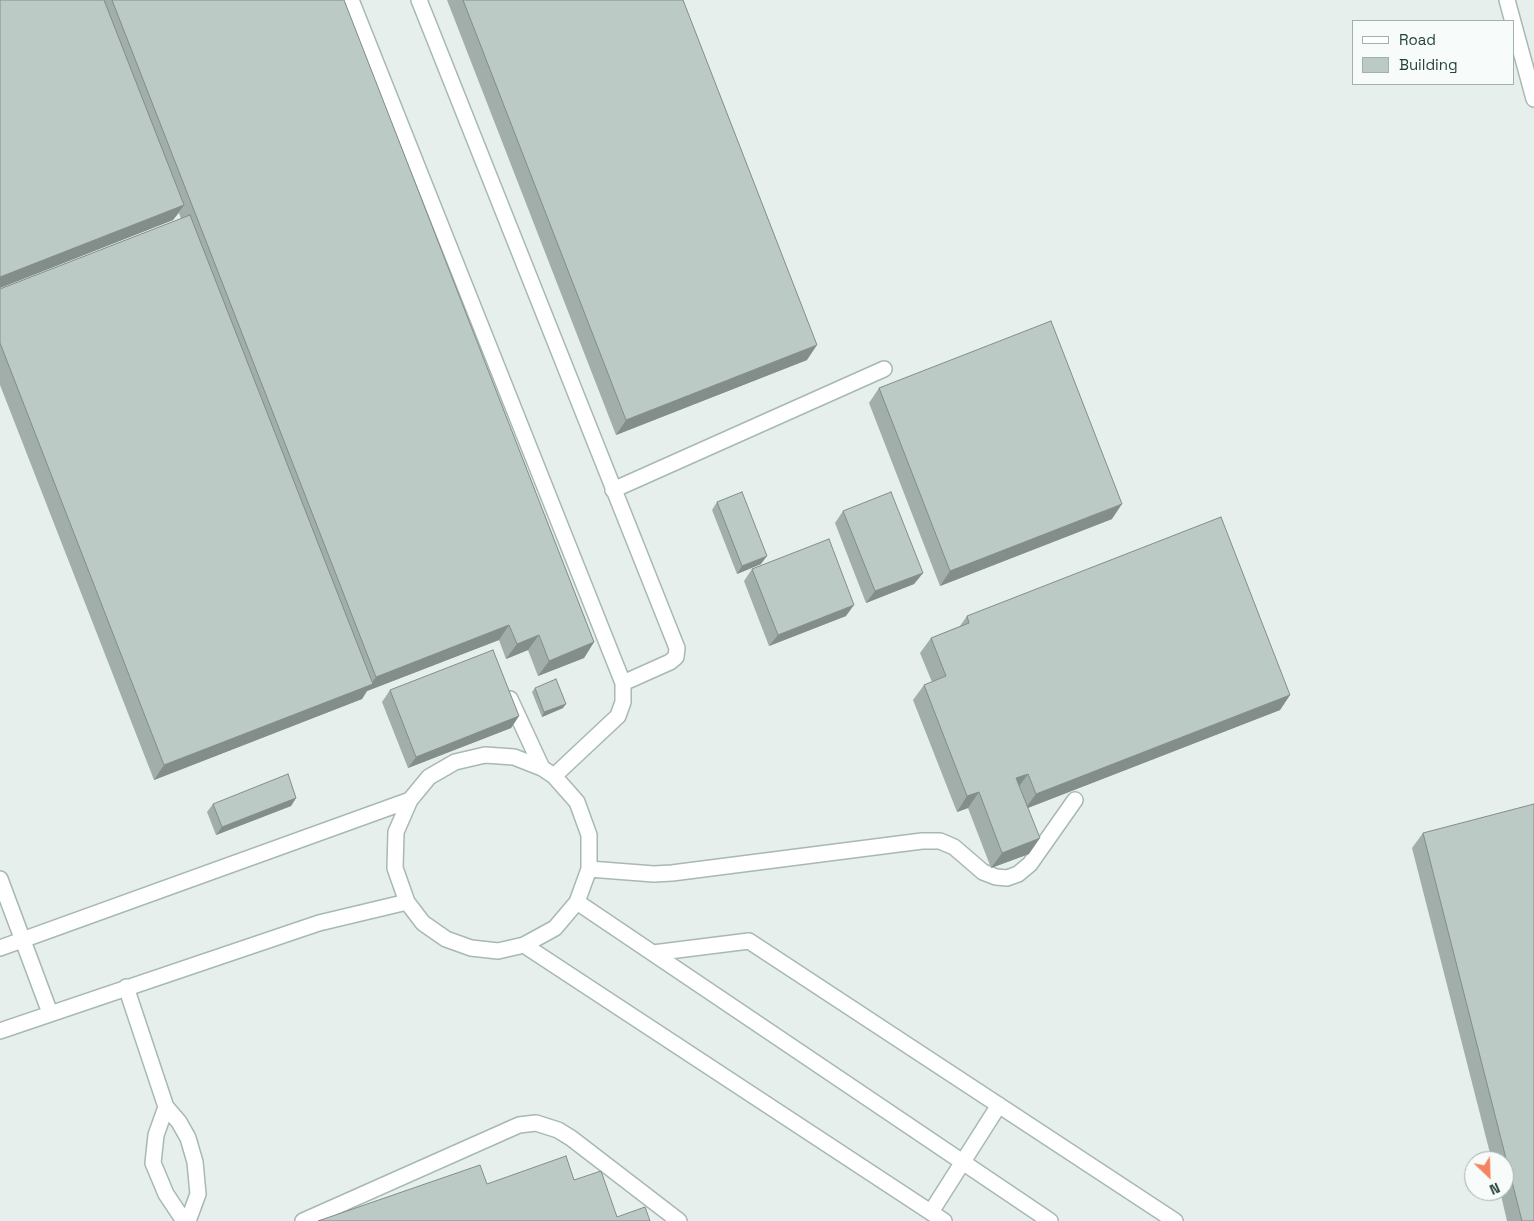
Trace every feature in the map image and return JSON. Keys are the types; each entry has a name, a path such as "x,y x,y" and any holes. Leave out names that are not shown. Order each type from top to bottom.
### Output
{"street":[{"path":"351,0 623,683 623,702 618,716 548,772"},
{"path":"419,0 677,648 676,657 670,662 623,683"},
{"path":"1507,0 1512,20"},
{"path":"1514,26 1534,99"},
{"path":"613,490 884,368"},
{"path":"504,686 548,772 577,802 589,835 589,869 577,902 555,928 524,945 498,951 462,945 446,939 423,923 407,902 395,868 396,832 410,800 429,777 455,762 485,755 514,757 548,772"},
{"path":"0,948 410,800"},
{"path":"589,869 654,874 922,841 940,841 954,846 983,872 996,877 1007,878 1018,874 1030,864 1075,800"},
{"path":"0,879 50,1013"},
{"path":"0,1031 319,923 407,902"},
{"path":"577,902 1050,1221"},
{"path":"653,954 749,941 1175,1221"},
{"path":"524,945 944,1221"},
{"path":"126,987 166,1107 179,1122 188,1138 195,1162 198,1194 188,1221"},
{"path":"931,1212 964,1163 999,1105"},
{"path":"166,1107 156,1135 154,1164 166,1194 184,1221"},
{"path":"303,1221 519,1125 536,1123 558,1130 571,1138 679,1221"}],"building":[{"path":"0,0 104,0 184,205 0,277"},
{"path":"112,0 344,0 594,642 549,661 539,635 517,644 509,625 376,677"},
{"path":"463,0 683,0 817,345 626,420"},
{"path":"190,215 373,684 164,765 0,343 0,289"},
{"path":"1051,321 1122,504 950,571 879,388"},
{"path":"742,492 767,556 742,566 717,502"},
{"path":"891,492 923,573 875,591 843,511"},
{"path":"1221,517 1290,695 1036,794 1028,774 1016,778 1040,838 1002,853 979,792 967,796 924,685 946,676 931,638 969,623 967,616"},
{"path":"829,539 854,605 778,635 752,569"},
{"path":"493,650 519,716 416,757 390,690"},
{"path":"556,679 566,704 544,712 535,688"},
{"path":"288,774 296,798 222,827 213,804"},
{"path":"1534,804 1534,1221 1522,1221 1514,1190 1514,1151 1504,1151 1423,833"},
{"path":"566,1156 574,1180 601,1171 617,1217 645,1207 650,1221 318,1221 480,1165 487,1184"}]}
